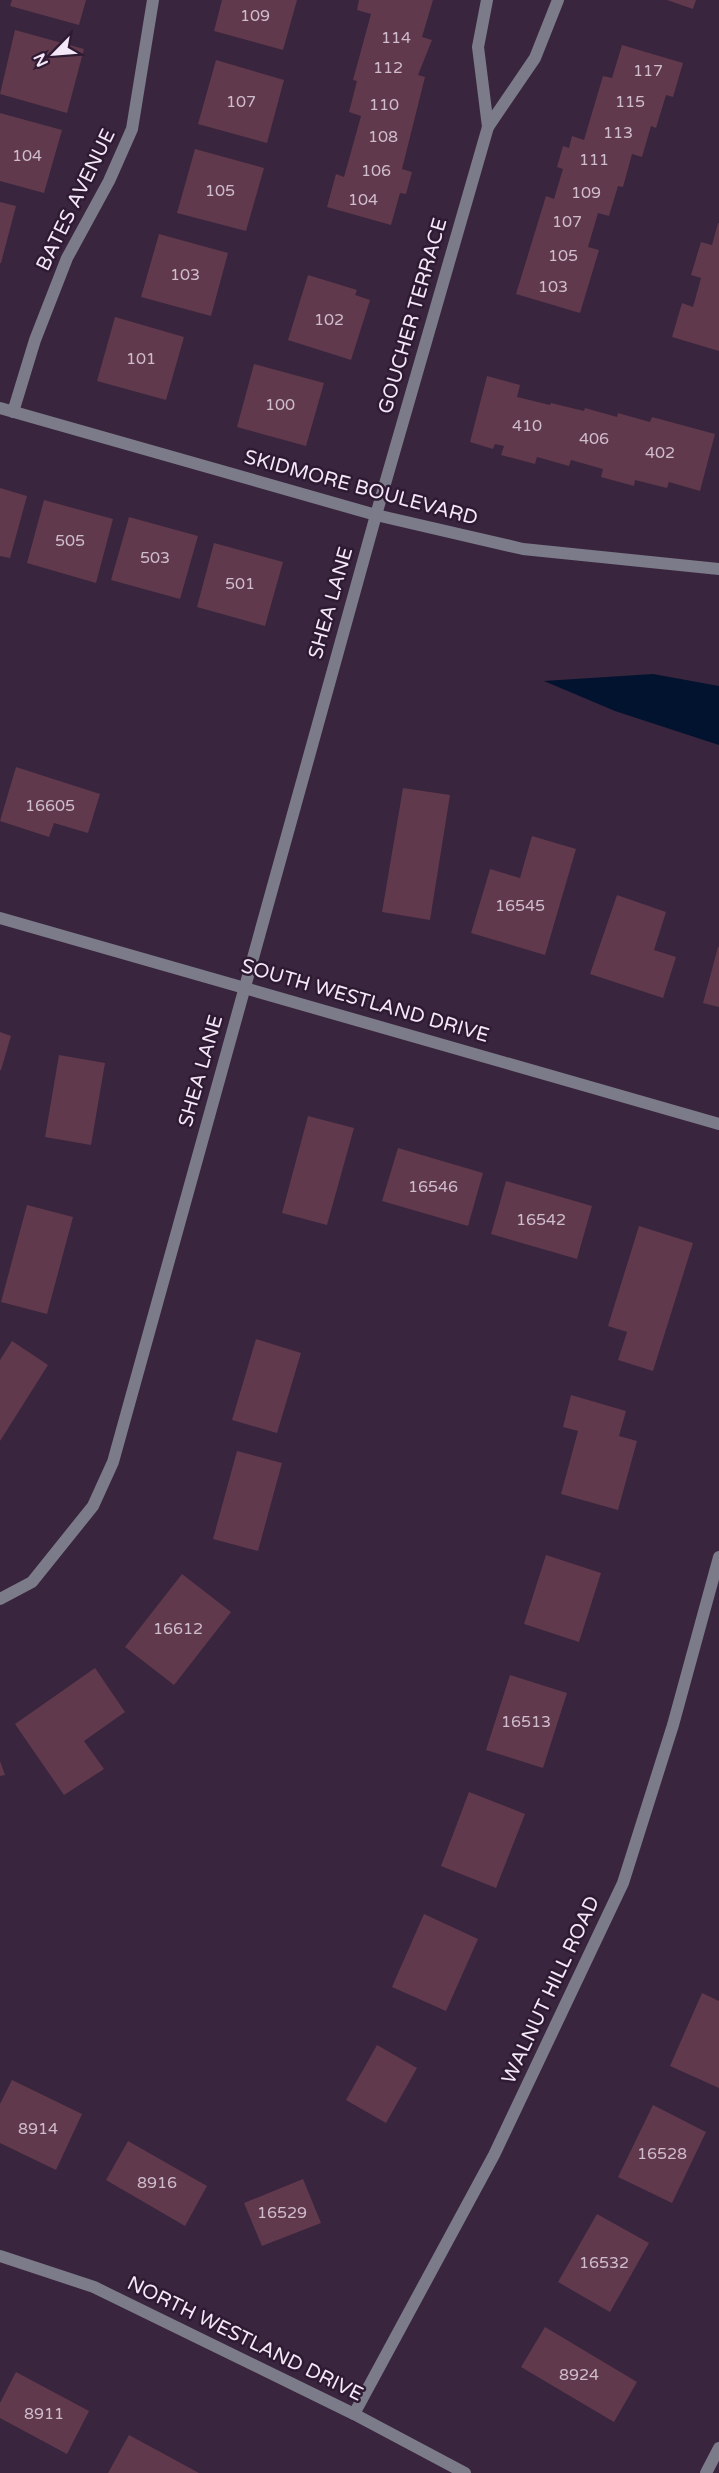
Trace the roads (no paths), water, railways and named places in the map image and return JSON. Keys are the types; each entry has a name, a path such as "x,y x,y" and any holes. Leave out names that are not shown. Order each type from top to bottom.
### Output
{"street":[{"name":"BATES AVENUE","path":"13,412 35,340 67,258 109,181 132,129 153,0"},
{"name":"GOUCHER TERRACE","path":"487,0 478,47 488,127"},
{"name":"GOUCHER TERRACE","path":"376,515 488,127 535,58 558,0"},
{"name":"SKIDMORE BOULEVARD","path":"0,408 376,515 522,549 719,569"},
{"name":"SHEA LANE","path":"0,1599 32,1582 93,1506 113,1462 376,515"},
{"name":"SOUTH WESTLAND DRIVE","path":"0,918 245,986 719,1124"},
{"name":"WALNUT HILL ROAD","path":"354,2414 494,2156 623,1883 673,1725 719,1557"},
{"name":"NORTH WESTLAND DRIVE","path":"0,2256 94,2287 354,2414 465,2473"},
{"path":"706,2473 719,2448"}],"water":[{"path":"653,674 719,686 719,745 615,711 544,681"}]}
